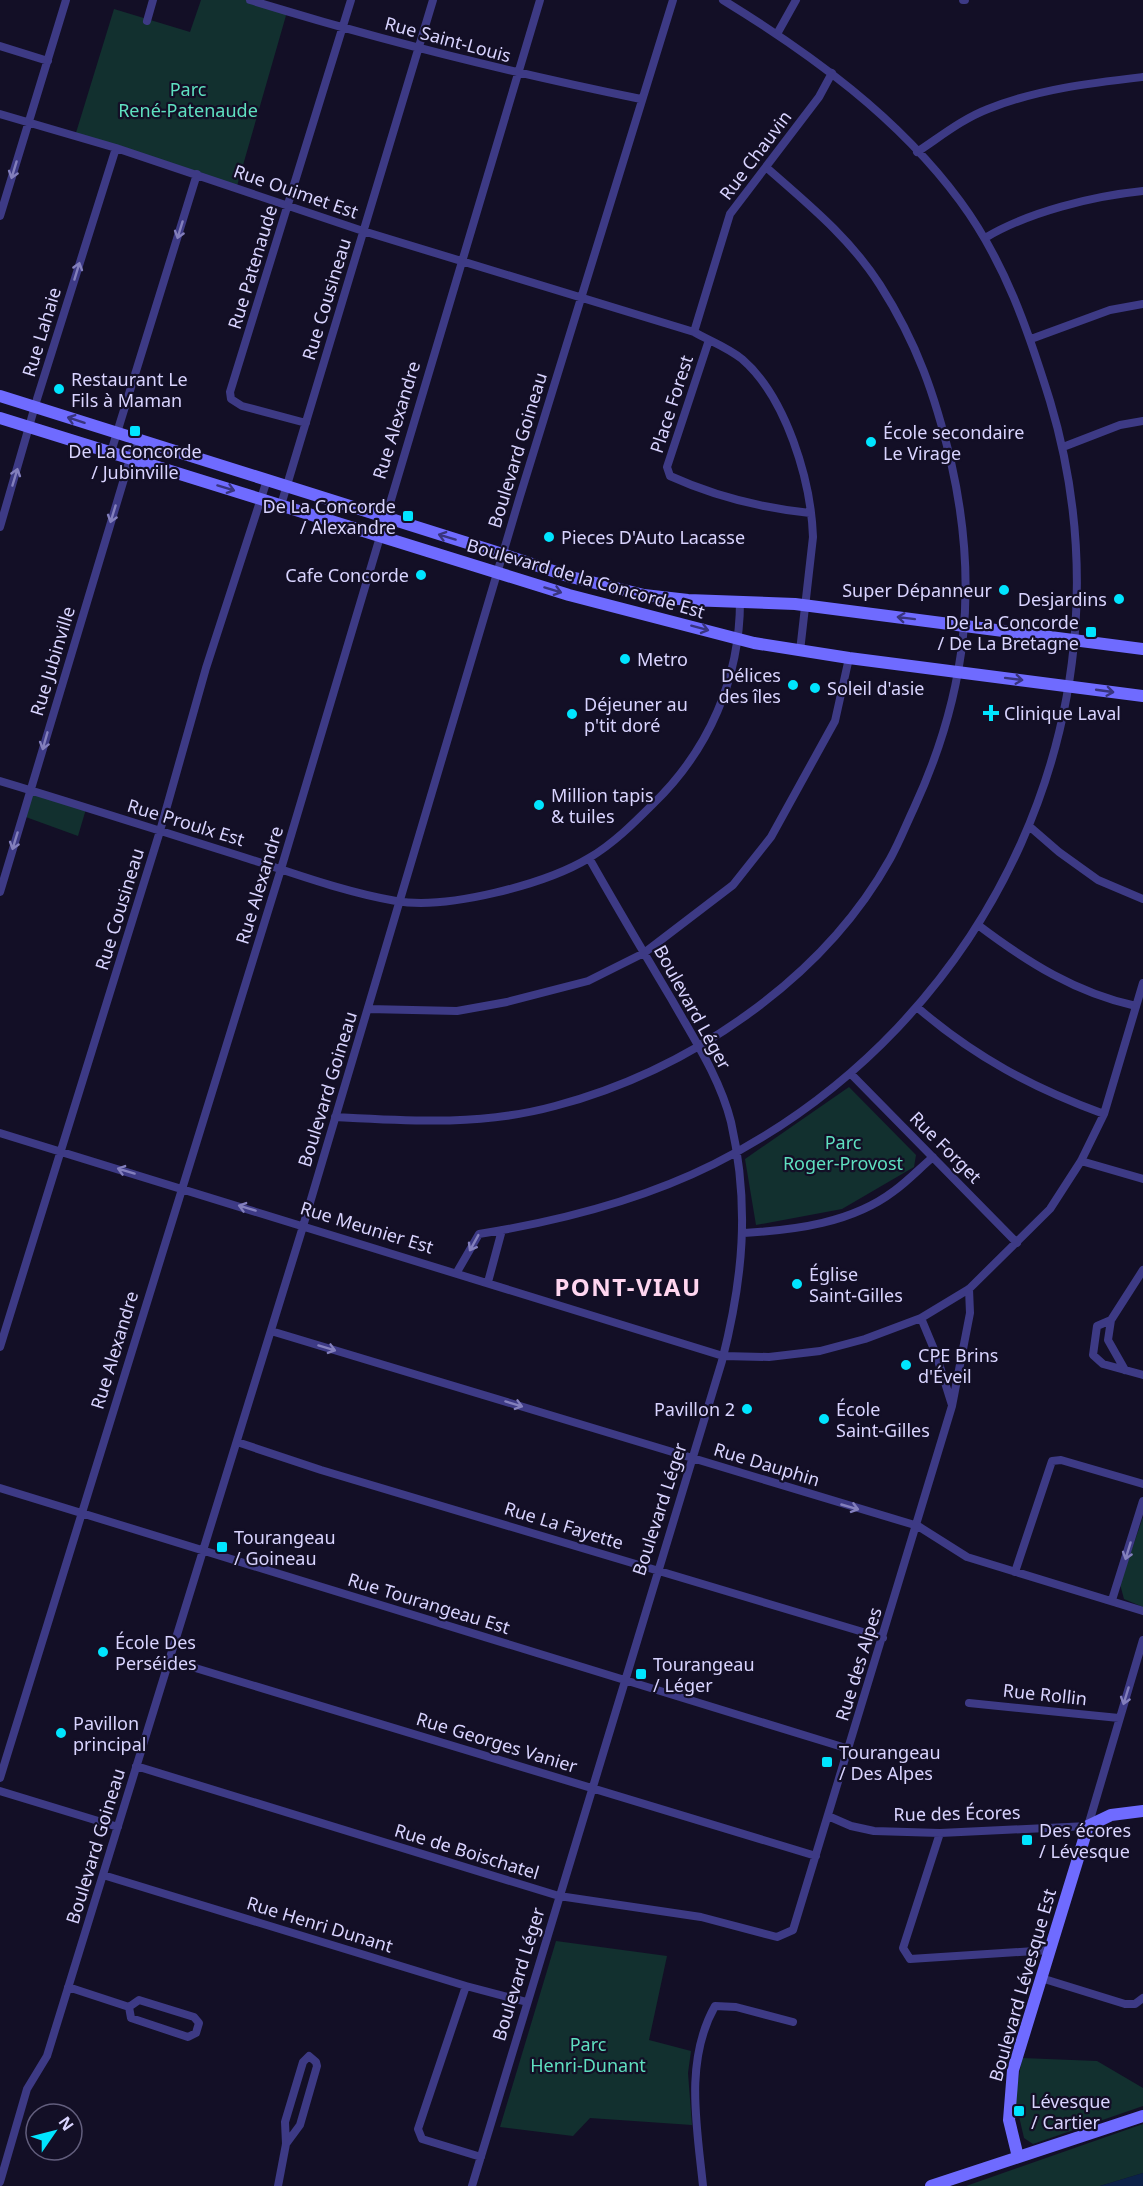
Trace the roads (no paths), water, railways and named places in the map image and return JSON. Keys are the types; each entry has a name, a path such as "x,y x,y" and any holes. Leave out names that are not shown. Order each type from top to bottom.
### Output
{"street":[{"path":"0,216 66,0"},
{"path":"147,21 153,0"},
{"name":"Rue Saint-Louis","path":"250,0 344,29 518,74 641,99"},
{"name":"Rue Patenaude","path":"306,423 242,406 231,399 230,392 344,29 351,0"},
{"name":"Rue Cousineau","path":"281,505 433,0"},
{"name":"Rue Alexandre","path":"0,1778 281,869 540,0"},
{"name":"Boulevard Goineau","path":"0,2182 27,2089 47,2056 237,1442 497,573 673,0"},
{"path":"457,1272 479,1234 601,1209 714,1164 796,1115 850,1074 918,1008 943,978 978,925 994,899 1036,813 1059,738 1074,641 1077,580 1075,518 1063,447 1031,339 1014,294 985,238 958,198 872,106 832,72 723,0"},
{"path":"777,34 796,0"},
{"path":"0,46 48,61"},
{"name":"Rue Chauvin","path":"694,332 730,214 819,97 832,72"},
{"path":"917,152 961,122 989,109 1074,85 1143,77"},
{"name":"Rue Ouimet Est","path":"0,114 117,148 363,231 694,332 720,344 743,361 771,394 784,418 798,456 810,513 812,552 800,651"},
{"name":"Rue Lahaie","path":"0,528 35,407 117,148"},
{"path":"335,1117 444,1122 489,1119 555,1106 640,1075 748,1017 783,988 831,940 866,896 890,860 933,766 950,714 960,672 964,626 965,554 959,500 937,402 921,361 880,285 832,225 767,168"},
{"path":"111,452 197,174"},
{"path":"985,238 1006,225 1039,213 1143,191"},
{"path":"1031,339 1110,310 1143,304"},
{"name":"Place Forest","path":"709,340 667,467 670,476 694,487 750,503 810,513"},
{"name":"Boulevard de la Concorde Est","path":"0,396 571,577 633,593 688,600 806,605 1143,649"},
{"name":"Boulevard de la Concorde Est","path":"0,418 607,606 738,639 849,658 1143,696"},
{"path":"1063,447 1120,425 1143,421"},
{"name":"Rue Jubinville","path":"0,892 136,439"},
{"name":"Rue Cousineau","path":"0,1347 160,831 206,668 267,480"},
{"name":"Rue Proulx Est","path":"0,782 281,869 398,902 435,902 514,888 589,858 640,818 669,789 694,758 714,723 735,657 740,601"},
{"path":"368,1008 457,1011 507,1002 588,981 644,953 733,885 771,837 835,721 849,658"},
{"path":"1029,826 1059,852 1098,880 1143,899"},
{"name":"Boulevard Léger","path":"472,2186 723,1356 740,1275 744,1233 742,1178 730,1121 713,1072 589,858"},
{"path":"978,925 1019,956 1063,981 1104,999 1136,1006"},
{"name":"Rue Meunier Est","path":"0,1133 457,1272 723,1356 769,1357 820,1351 866,1339 921,1318 969,1289 1050,1209 1080,1161 1104,1114 1143,983"},
{"path":"918,1008 946,1033 1018,1079 1104,1114"},
{"name":"Rue Forget","path":"850,1074 1017,1243"},
{"path":"744,1233 789,1230 826,1222 860,1209 893,1192 933,1157"},
{"path":"1080,1161 1143,1179"},
{"path":"488,1282 502,1230"},
{"path":"1125,1370 1108,1340 1111,1320 1143,1270"},
{"name":"Rue des Alpes","path":"793,1930 918,1526 952,1406 970,1313 969,1289"},
{"path":"921,1318 936,1354 952,1406"},
{"path":"1111,1320 1097,1326 1093,1355 1103,1364 1143,1375"},
{"name":"Rue Dauphin","path":"271,1331 918,1526 967,1557 1143,1611"},
{"name":"Rue La Fayette","path":"237,1442 321,1470 883,1638"},
{"path":"1015,1572 1052,1461 1061,1460 1143,1484"},
{"name":"Rue Tourangeau Est","path":"0,1488 849,1749"},
{"path":"1112,1600 1143,1501"},
{"path":"1088,1826 1143,1640"},
{"name":"Rue Georges Vanier","path":"169,1660 816,1856"},
{"name":"Rue Rollin","path":"969,1703 1119,1718"},
{"name":"Rue de Boischatel","path":"136,1766 559,1896 701,1917 777,1937 793,1930"},
{"path":"0,1791 118,1827"},
{"path":"1088,1826 1112,1815 1143,1812"},
{"name":"Rue des Écores","path":"828,1816 851,1826 874,1831 940,1833 1088,1826"},
{"name":"Boulevard Lévesque Est","path":"1018,2157 1009,2120 1013,2070 1088,1826"},
{"path":"940,1833 903,1948 910,1959 1050,1950"},
{"name":"Rue Henri Dunant","path":"103,1875 466,1986 527,2002"},
{"path":"1041,1978 1125,2004 1135,2004 1143,1998"},
{"path":"466,1986 418,2135 422,2139 481,2157"},
{"path":"68,1987 129,2007"},
{"path":"139,2000 194,2017 199,2023 196,2033 188,2037 131,2018 129,2007 139,2000"},
{"path":"703,2186 697,2125 696,2069 708,2020 715,2006 736,2007 793,2022"},
{"path":"278,2186 286,2144 285,2122 303,2062 309,2056 317,2066 300,2125 286,2144"},
{"path":"931,2186 1143,2116"}],"water":[{"path":"1143,2173 1143,2186 1100,2186"}],"place":[{"name":"Restaurant Le Fils à Maman","path":"59,389"},
{"name":"De La Concorde / Jubinville","path":"135,431"},
{"name":"École secondaire Le Virage","path":"871,442"},
{"name":"De La Concorde / Alexandre","path":"408,516"},
{"name":"Pieces D'Auto Lacasse","path":"549,537"},
{"name":"Cafe Concorde","path":"421,575"},
{"name":"Super Dépanneur","path":"1004,590"},
{"name":"Desjardins","path":"1119,599"},
{"name":"De La Concorde / De La Bretagne","path":"1091,632"},
{"name":"Metro","path":"625,659"},
{"name":"Délices des îles","path":"793,685"},
{"name":"Soleil d'asie","path":"815,688"},
{"name":"Clinique Laval","path":"991,713"},
{"name":"Déjeuner au p'tit doré","path":"572,714"},
{"name":"Million tapis & tuiles","path":"539,805"},
{"name":"Église Saint-Gilles","path":"797,1284"},
{"name":"CPE Brins d'Éveil","path":"906,1365"},
{"name":"Pavillon 2","path":"747,1409"},
{"name":"École Saint-Gilles","path":"824,1419"},
{"name":"Tourangeau / Goineau","path":"222,1547"},
{"name":"École Des Perséides","path":"103,1652"},
{"name":"Tourangeau / Léger","path":"641,1674"},
{"name":"Pavillon principal","path":"61,1733"},
{"name":"Tourangeau / Des Alpes","path":"827,1762"},
{"name":"Des écores / Lévesque","path":"1027,1840"},
{"name":"Lévesque / Cartier","path":"1019,2111"}],"district":[{"name":"PONT-VIAU","path":"628,1286"}],"park label":[{"name":"Parc René-Patenaude","path":"188,100"},
{"name":"Parc Roger-Provost","path":"843,1152"},
{"name":"Parc Henri-Dunant","path":"588,2054"}]}
